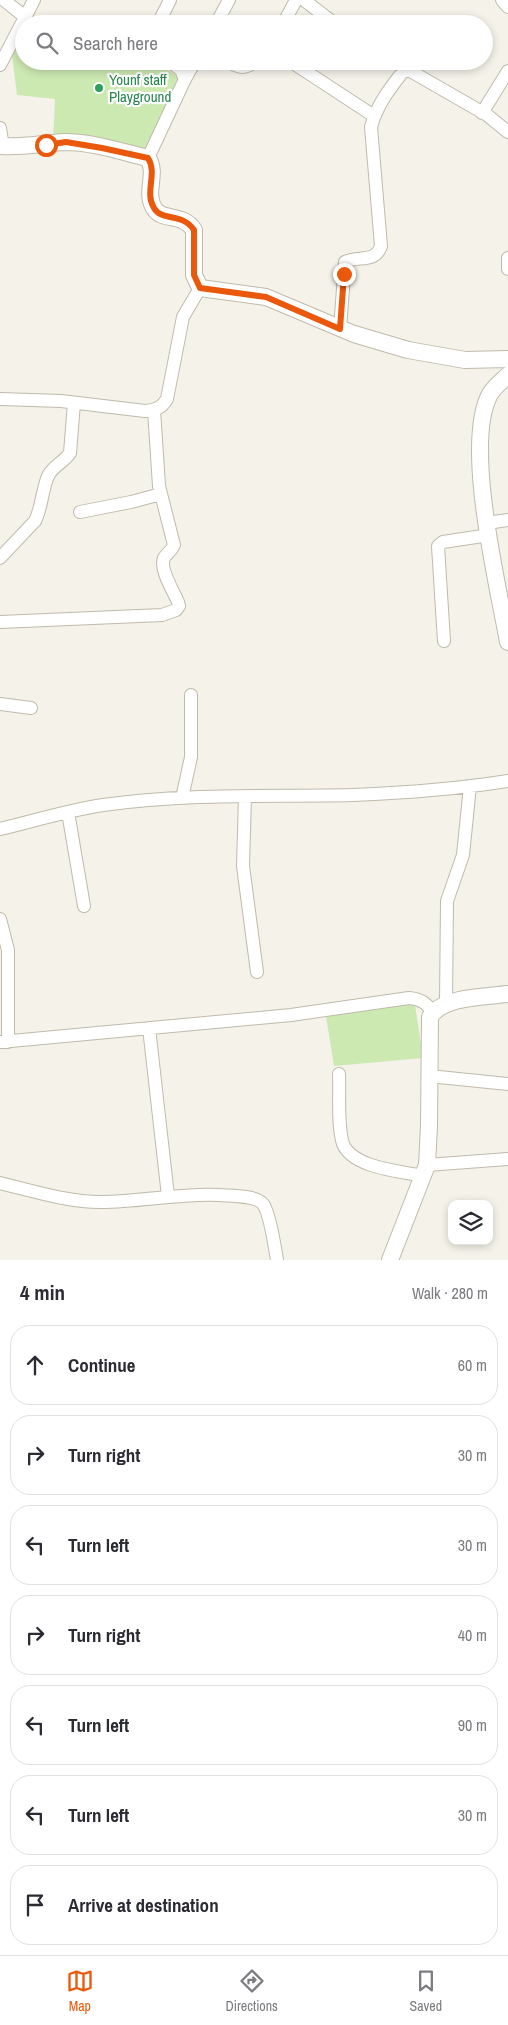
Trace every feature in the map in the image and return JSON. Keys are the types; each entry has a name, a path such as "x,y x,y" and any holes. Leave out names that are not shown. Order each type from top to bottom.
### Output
{"street":[{"path":"4,0 23,15"},
{"path":"26,15 34,0"},
{"path":"162,15 170,0"},
{"path":"221,15 229,0"},
{"path":"288,15 296,0"},
{"path":"304,0 323,15"},
{"path":"502,0 508,7"},
{"path":"0,65 15,36"},
{"path":"181,70 185,79"},
{"path":"190,70 148,158 153,171 150,195 155,210 160,214 184,220 194,230 194,275 200,288"},
{"path":"304,70 374,116"},
{"path":"340,329 345,262 350,259 374,257 379,252 374,154 371,138 374,116 385,94 404,70"},
{"path":"407,70 482,113 508,132"},
{"path":"482,113 508,71"},
{"path":"0,128 1,146 24,147 66,142 148,158"},
{"path":"508,258 508,269"},
{"path":"200,288 266,297 340,329 408,350 465,360 508,360"},
{"path":"0,399 74,403 145,411 154,410 164,405 167,399 183,317 200,288"},
{"path":"508,375 490,394 481,422 480,462 488,529 508,642"},
{"path":"0,558 35,521 48,476 52,469 66,459 70,453 74,403"},
{"path":"0,622 162,615 176,610 179,606 165,574 164,558 174,545 161,494 157,467 154,410"},
{"path":"80,512 161,494"},
{"path":"444,641 438,546 442,542 488,529 508,520"},
{"path":"182,798 191,757 191,695"},
{"path":"0,704 32,708"},
{"path":"0,829 103,805 182,798 353,795 470,786 508,781"},
{"path":"390,1260 425,1171 430,1017 440,1008 447,902 464,855 470,786"},
{"path":"245,796 243,866 258,972"},
{"path":"68,812 84,906"},
{"path":"0,919 8,950 4,1042 291,1015 410,998 420,999 427,1004 440,1008 508,994"},
{"path":"149,1028 168,1196"},
{"path":"339,1074 341,1132 344,1145 351,1155 368,1164 425,1171 508,1159"},
{"path":"429,1076 508,1084"},
{"path":"0,1183 50,1195 92,1201 193,1194 231,1196 257,1200 264,1205 277,1260"}],"green space":[{"name":"Younf staff Playground","path":"15,47 15,70 168,70 185,81 149,158 53,144 55,99 17,95 12,55"},
{"path":"414,998 423,1058 334,1066 325,1010"}],"place":[{"name":"Younf staff Playground","path":"99,88"}],"route":[{"path":"46,145 66,142 148,158 152,164 153,171 150,195 155,210 160,214 184,220 194,230 194,275 196,283 200,288 266,297 340,329 344,274"}]}
